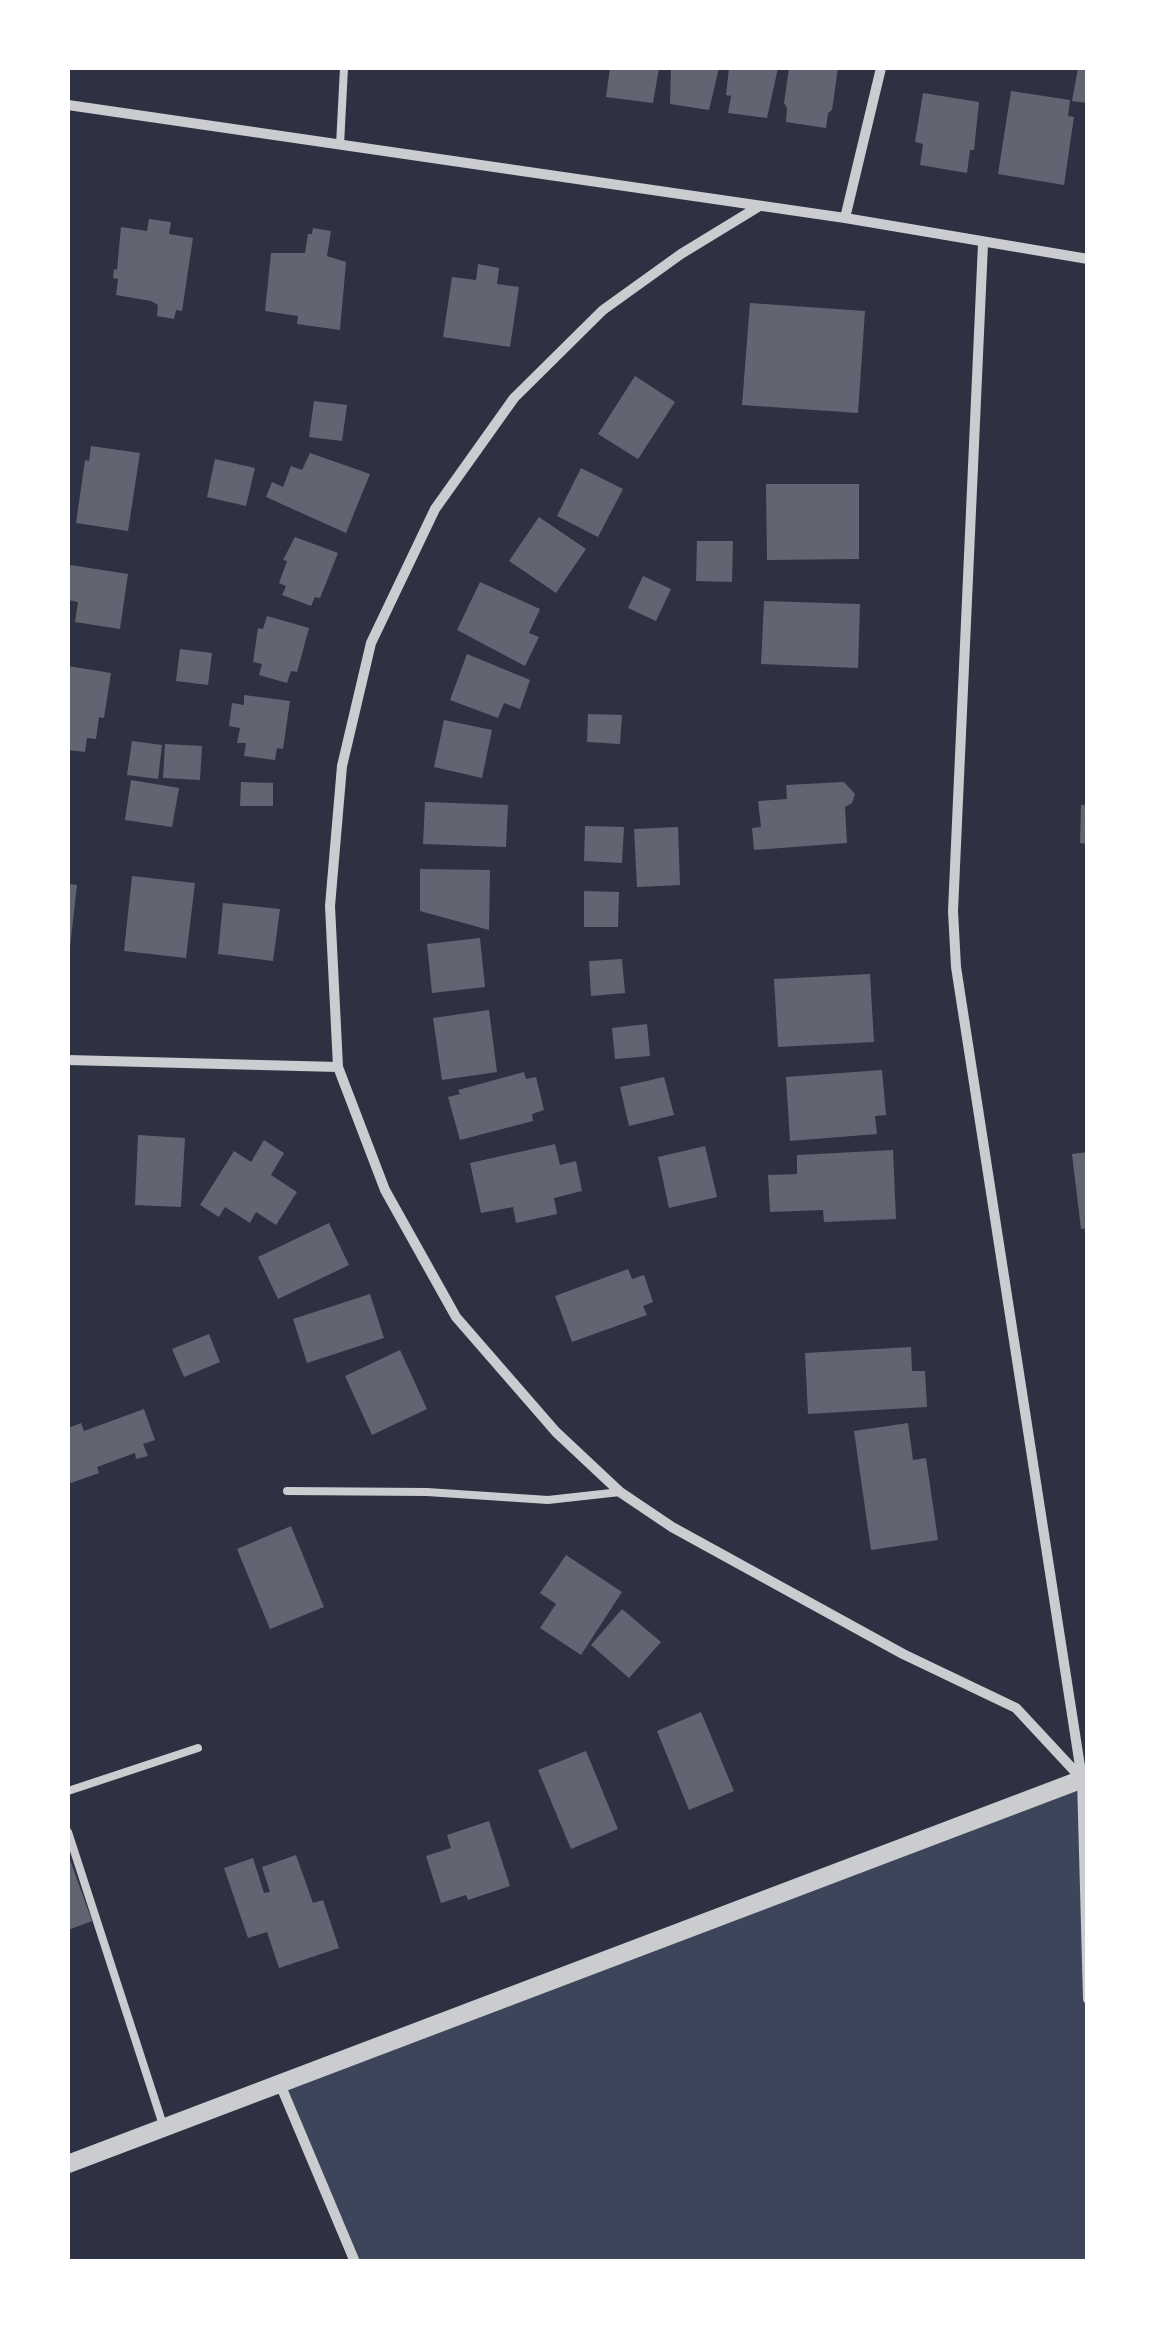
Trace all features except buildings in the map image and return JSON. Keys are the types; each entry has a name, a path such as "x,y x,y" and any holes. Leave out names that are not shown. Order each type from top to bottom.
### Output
{"street":[{"path":"845,218 881,68"},
{"path":"68,105 845,218 1088,259"},
{"path":"758,207 681,254 602,310 514,398 435,509 372,643 342,766 330,906 338,1067 386,1190 456,1317 556,1432 620,1492 672,1527 903,1654 1016,1708 1085,1778"},
{"path":"983,244 954,911 956,967 1085,1778 1088,1999"},
{"path":"68,1060 338,1067"},
{"path":"68,2164 1085,1778"},
{"path":"280,2084 355,2262"}],"lane":[{"path":"340,145 344,68"},
{"path":"287,1491 427,1492 548,1500 620,1492"},
{"path":"68,1791 198,1748"},
{"path":"68,1832 164,2128"}],"shaded area":[{"path":"1082,1779 1088,1999 1087,2261 355,2261 280,2084"}]}
